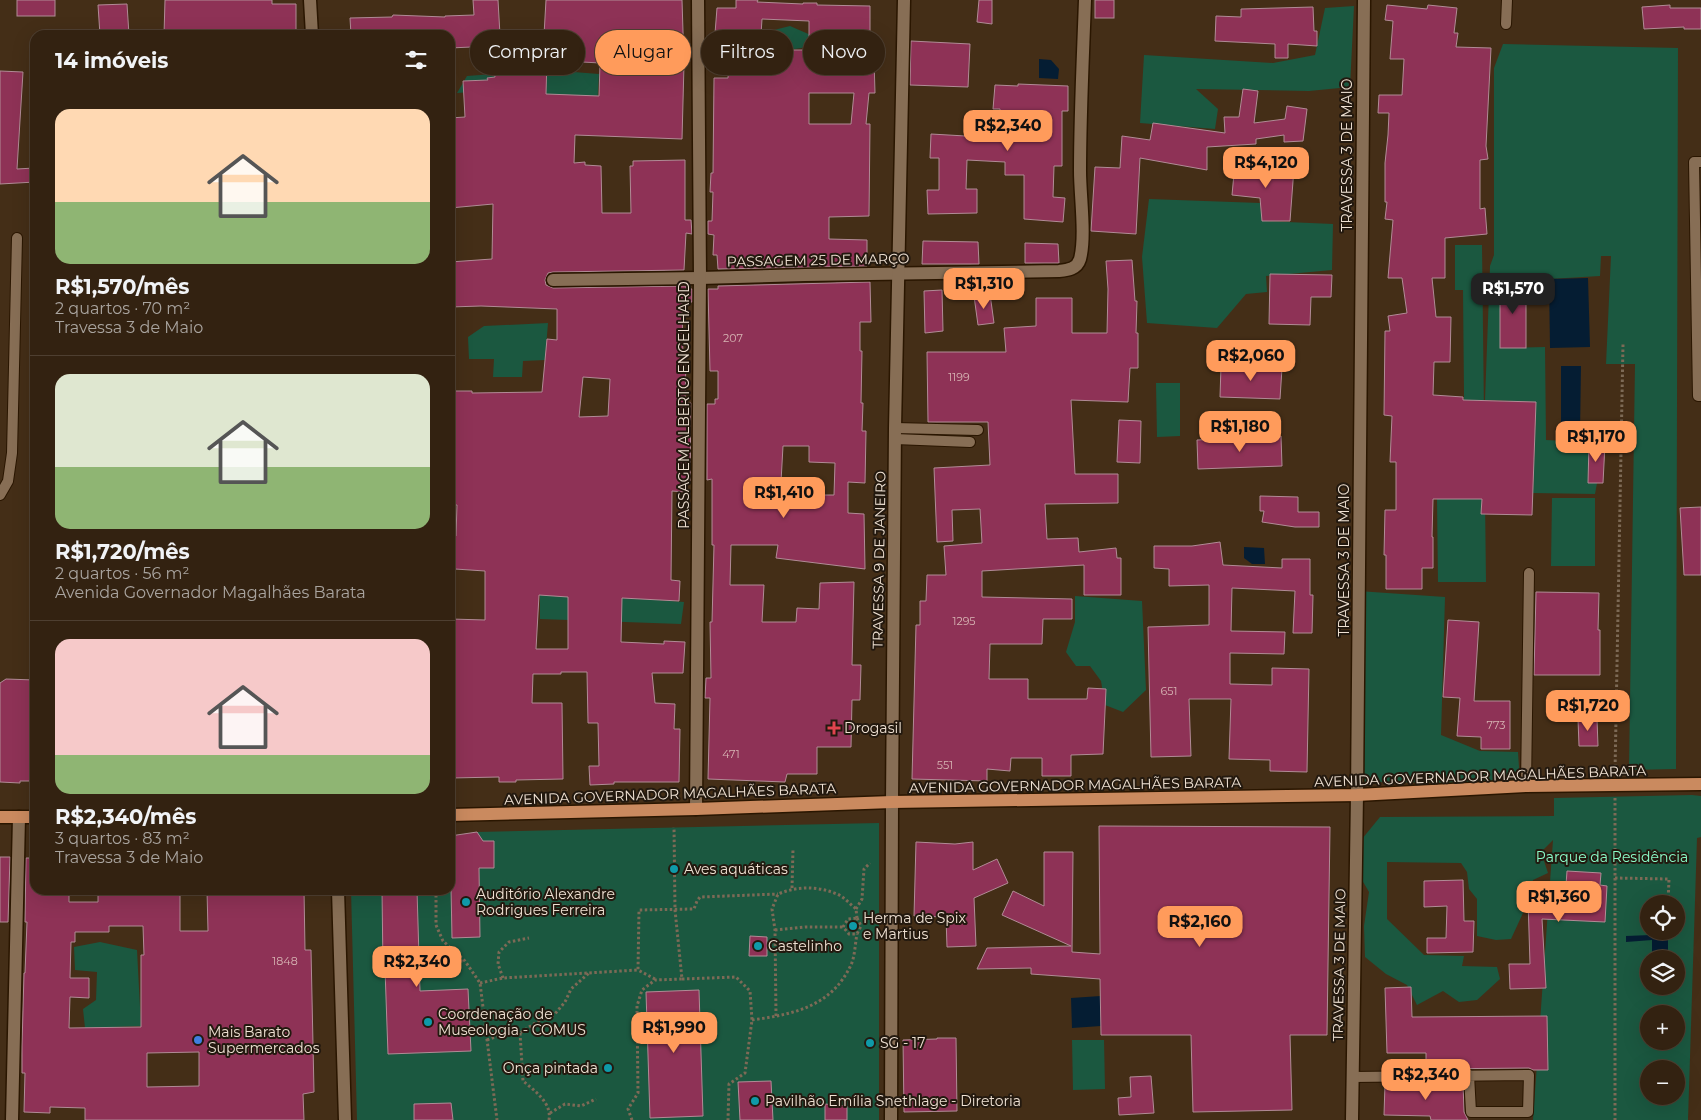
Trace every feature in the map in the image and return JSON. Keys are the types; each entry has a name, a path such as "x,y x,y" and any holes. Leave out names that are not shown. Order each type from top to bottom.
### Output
{"main road":[{"name":"AVENIDA GOVERNADOR MAGALHÃES BARATA","path":"455,815 696,810 892,802 1357,795 1526,786 1701,784"},
{"path":"0,817 30,817"}],"street":[{"path":"310,0 312,30"},
{"name":"PASSAGEM ALBERTO ENGELHARD","path":"696,810 700,278 698,0"},
{"name":"TRAVESSA 9 DE JANEIRO","path":"891,1120 895,433 904,0"},
{"name":"PASSAGEM 25 DE MARÇO","path":"553,280 1059,271 1071,269 1078,264 1080,259 1082,241 1080,170 1085,0"},
{"name":"TRAVESSA 3 DE MAIO","path":"1352,1120 1357,795 1364,0"},
{"path":"12,1120 19,817"},
{"path":"338,895 345,1120"}],"lane":[{"path":"1506,24 1507,0"},
{"path":"1701,162 1694,162 1698,396 1701,396"},
{"path":"0,495 8,481 12,453 17,238"},
{"path":"895,433 978,430"},
{"path":"895,433 970,442"},
{"path":"1526,786 1529,573"},
{"path":"1353,1077 1470,1075 1529,1075 1528,1112 1471,1112 1470,1075"}],"path":[{"path":"1615,1120 1615,786 1623,344"},
{"path":"674,827 674,910 682,979"},
{"path":"792,888 793,849"},
{"path":"752,1020 807,1008 836,989 852,963 856,934 861,926 857,918 856,909 862,899 864,869 870,863"},
{"path":"1615,878 1669,879 1668,895"},
{"path":"638,970 639,910 694,909 700,897 778,894 792,888 812,887 838,895 856,909"},
{"path":"776,1016 775,930 772,909 778,894"},
{"path":"436,895 436,925 443,941 465,961 480,983 497,1120"},
{"path":"843,926 848,918 857,918"},
{"path":"775,930 843,926"},
{"path":"843,926 848,934 856,934"},
{"path":"503,978 498,964 499,952 509,942 529,938"},
{"path":"420,960 465,961"},
{"path":"480,983 503,978 638,970 655,980 736,978 750,991 752,1020 745,1072 729,1084 728,1120"},
{"path":"487,1040 503,1034 520,1033 540,1020 554,1015 565,1002 571,988 590,973"},
{"path":"632,1120 628,1110 638,1093 636,1006 642,990 655,980"},
{"path":"520,1033 523,1081 541,1097 550,1113 549,1120"},
{"path":"550,1113 565,1104 581,1106 596,1099"}],"green space":[{"path":"1354,6 1350,87 1309,91 1196,89 1218,109 1215,129 1140,123 1144,55 1273,63 1315,55 1325,8"},
{"path":"790,26 803,32 803,47 793,49 793,30 774,30"},
{"path":"1503,44 1678,48 1676,769 1629,770 1635,364 1606,364 1611,256 1601,256 1600,276 1500,282 1500,348 1545,347 1546,440 1586,442 1589,444 1588,483 1597,483 1595,494 1533,493 1536,402 1485,400 1490,266 1494,255 1494,68"},
{"path":"595,74 599,75 597,106 545,104 539,88 457,93 467,76"},
{"path":"1149,199 1260,203 1262,221 1333,224 1332,270 1266,276 1267,292 1246,294 1217,328 1147,323 1142,257"},
{"path":"1455,245 1482,245 1486,582 1438,582 1437,499 1465,499 1463,290 1455,290"},
{"path":"548,323 545,360 523,361 522,377 493,377 494,359 469,359 468,337 484,326"},
{"path":"1156,383 1180,383 1180,436 1157,437"},
{"path":"1552,498 1595,498 1595,566 1551,566"},
{"path":"1358,591 1445,597 1441,735 1480,751 1518,752 1520,783 1357,782"},
{"path":"540,595 619,597 684,602 681,624 540,619"},
{"path":"1075,596 1142,601 1146,690 1123,712 1105,705 1101,681 1090,666 1076,666 1066,652 1075,622"},
{"name":"Parque da Residência","path":"1701,796 1701,837 1697,838 1688,1120 1533,1120 1553,840 1541,852 1548,873 1533,880 1529,900 1511,939 1496,940 1477,936 1477,899 1469,889 1467,872 1461,863 1387,862 1387,919 1424,955 1464,956 1462,966 1497,967 1500,979 1477,1000 1459,1002 1443,991 1417,1005 1407,985 1386,974 1365,957 1364,926 1369,892 1362,880 1362,839 1380,817 1554,816 1554,798"},
{"path":"879,823 879,1120 357,1120 351,895 455,895 455,835 477,832"},
{"path":"100,942 137,950 141,1026 85,1028 83,1009 96,1000 97,972 75,970 74,947"},
{"path":"1072,1040 1104,1040 1105,1089 1073,1090"}],"water":[{"path":"1039,59 1051,60 1059,69 1058,79 1039,78"},
{"path":"1588,278 1590,347 1550,348 1549,279"},
{"path":"1561,366 1581,366 1580,434 1561,433"},
{"path":"1244,547 1264,548 1265,564 1252,564 1244,558"},
{"path":"1640,935 1640,940 1652,940 1626,942 1626,936"},
{"path":"1652,940 1668,940 1668,950 1652,950"},
{"path":"1101,996 1101,1026 1072,1028 1071,998"}],"building":[{"path":"17,0 55,0 55,16 17,16"},
{"path":"165,0 272,0 272,4 296,4 296,30 164,30"},
{"path":"473,0 498,0 500,30 470,30 470,47 455,48 455,30 351,30 350,18 392,17 393,15 445,17 474,15"},
{"path":"546,0 682,0 683,30 595,30 595,63 585,62 585,30 544,30"},
{"path":"736,0 870,6 870,30 809,30 809,21 762,19 761,30 715,30 717,8 736,8"},
{"path":"979,0 992,0 992,24 977,22"},
{"path":"1095,0 1114,0 1114,18 1095,18"},
{"path":"127,4 129,30 100,30 98,5"},
{"path":"1387,5 1427,9 1428,5 1457,8 1454,33 1458,33 1456,47 1491,48 1486,146 1488,159 1480,160 1480,209 1485,208 1487,234 1445,238 1445,278 1432,278 1436,317 1451,317 1450,362 1434,362 1433,395 1463,397 1463,400 1536,402 1532,515 1481,514 1482,499 1433,499 1433,568 1422,568 1422,589 1386,589 1386,555 1384,555 1385,510 1396,510 1396,462 1390,462 1392,416 1384,415 1385,331 1390,331 1388,316 1407,313 1402,278 1388,278 1393,220 1385,219 1387,202 1385,202 1385,163 1389,113 1378,113 1379,95 1402,95 1404,59 1390,59 1393,21 1385,20"},
{"path":"1670,5 1670,8 1701,8 1701,29 1684,29 1684,27 1644,29 1642,7"},
{"path":"1313,7 1314,31 1317,31 1317,46 1288,44 1288,58 1275,58 1275,44 1215,41 1216,16 1241,17 1241,9"},
{"path":"911,41 970,44 968,87 910,85"},
{"path":"793,50 803,50 803,75 874,75 875,93 869,93 866,124 870,124 869,216 829,217 829,239 867,240 867,266 718,269 717,255 713,255 714,235 708,234 708,221 712,221 713,192 710,192 711,173 713,173 714,78 728,78 728,75 793,75","holes":["809,93 854,93 851,124 809,124"]},
{"path":"0,71 23,72 17,169 30,168 30,182 0,184"},
{"path":"495,75 547,75 546,94 599,96 600,75 684,75 682,139 575,135 574,163 585,162 585,165 601,166 602,213 631,213 630,166 633,166 633,161 685,160 685,220 691,220 692,234 686,233 684,270 553,272 548,273 545,280 546,285 553,288 686,286 686,289 692,289 692,302 682,302 683,359 686,359 685,403 691,403 690,481 686,481 685,492 672,491 671,580 680,581 679,601 622,598 621,642 664,644 664,641 685,642 683,673 652,673 655,703 675,704 674,729 680,729 679,782 614,782 614,784 590,785 589,766 599,766 598,723 588,723 587,672 533,674 532,703 562,703 563,779 499,782 499,777 455,778 455,619 485,620 485,571 455,569 457,505 455,505 455,391 472,391 472,393 542,392 547,339 557,340 557,309 455,307 455,262 492,259 493,204 455,208 455,118 465,117 463,81 488,80 487,78 495,77","holes":["583,377 610,379 608,416 579,417","539,595 568,597 568,649 536,649"]},
{"path":"1018,84 1068,86 1068,111 1062,111 1062,166 1054,166 1053,197 1065,198 1063,222 1024,219 1024,175 1005,175 1005,162 967,160 966,189 977,189 977,213 928,214 927,190 939,190 939,158 930,158 931,134 1000,138 1000,109 993,109 995,85 1018,86"},
{"path":"1243,89 1258,91 1254,123 1285,119 1287,106 1307,109 1303,141 1284,142 1284,135 1256,139 1256,144 1207,147 1207,170 1140,158 1136,234 1091,231 1095,167 1120,168 1122,136 1150,140 1153,123 1225,133 1224,117 1239,117"},
{"path":"1235,163 1294,168 1290,221 1262,221 1260,198 1232,195"},
{"path":"923,241 978,242 979,264 922,264"},
{"path":"1025,243 1058,244 1059,263 1025,263"},
{"path":"1132,260 1135,301 1137,301 1138,368 1130,368 1128,402 1071,400 1075,474 1118,474 1118,503 1045,504 1047,539 1078,538 1079,552 1116,548 1117,558 1121,558 1121,595 1084,595 1084,565 982,571 982,597 1072,599 1072,619 1043,619 1042,644 990,644 989,679 1028,679 1028,699 1087,699 1088,688 1106,689 1103,754 1071,755 1071,776 1042,776 1042,758 1011,758 1010,771 987,769 987,781 912,779 916,625 920,625 920,601 926,601 927,575 946,575 944,546 982,543 980,509 952,510 953,541 937,542 934,468 990,465 988,422 928,422 927,352 1006,352 1004,328 1036,326 1036,298 1072,298 1072,333 1107,333 1108,289 1106,261"},
{"path":"1270,274 1332,275 1331,297 1311,297 1310,325 1269,324"},
{"path":"870,282 871,322 860,322 860,351 862,351 861,403 863,403 862,431 866,431 865,483 848,482 848,513 864,514 865,569 776,558 778,545 731,545 730,585 764,585 762,622 796,622 797,608 819,609 820,583 854,582 852,665 861,665 860,700 852,700 851,747 817,747 817,774 787,774 785,782 708,779 710,698 705,698 706,678 711,678 710,622 712,622 714,545 712,545 712,479 707,480 707,404 715,404 715,399 718,399 718,371 710,371 708,289 718,289 718,286","holes":["783,446 809,446 809,462 835,463 834,495 806,495 806,482 781,482"]},
{"path":"1500,282 1526,282 1526,348 1500,348"},
{"path":"942,290 943,331 925,333 924,291"},
{"path":"990,294 994,323 978,325 974,296"},
{"path":"1221,366 1282,368 1280,399 1220,397"},
{"path":"1119,420 1141,421 1140,463 1117,462"},
{"path":"1281,436 1282,466 1198,469 1197,440"},
{"path":"1589,444 1605,444 1603,483 1588,483"},
{"path":"1260,496 1298,497 1298,512 1319,512 1319,527 1295,527 1262,522 1264,511 1260,511"},
{"path":"1701,507 1701,575 1684,575 1680,508"},
{"path":"1220,542 1223,565 1282,568 1282,559 1310,559 1310,595 1313,595 1312,633 1293,633 1295,591 1232,588 1231,631 1285,632 1284,654 1230,653 1230,684 1272,685 1272,668 1309,669 1307,772 1270,771 1270,760 1229,759 1231,699 1189,699 1191,756 1151,757 1148,627 1209,625 1209,585 1169,586 1169,569 1154,568 1154,546 1192,546"},
{"path":"1536,592 1599,593 1600,675 1534,675"},
{"path":"1448,620 1479,622 1474,701 1510,701 1510,749 1481,749 1481,737 1457,736 1460,698 1443,697"},
{"path":"6,679 30,680 30,781 20,781 20,783 0,782 0,683"},
{"path":"1578,719 1597,719 1598,746 1579,746"},
{"path":"1099,826 1330,827 1327,1035 1290,1035 1292,1110 1193,1112 1191,1035 1101,1035 1100,979 1031,974 1031,968 977,969 987,948 1071,946 1002,915 1013,891 1044,906 1044,852 1073,852 1072,952 1100,954"},
{"name":"Auditório Alexandre Rodrigues Ferreira","path":"477,832 483,841 494,841 494,868 479,868 480,937 452,938 451,895 455,895 455,835"},
{"path":"916,842 955,844 973,842 973,870 997,859 1008,883 974,898 976,946 947,947 946,917 914,916"},
{"path":"0,857 10,857 8,922 0,922"},
{"path":"26,858 30,858 30,895 69,895 69,902 98,902 98,895 180,895 180,931 208,931 207,895 304,895 305,950 311,950 314,1092 303,1094 304,1120 85,1120 85,1108 50,1107 50,1113 24,1112 25,1073 22,1073 22,1046 27,922 25,922","holes":["109,926 143,926 144,955 141,955 141,1027 69,1028 70,997 89,998 89,978 70,978 71,942 75,942 75,932 109,932","199,1052 199,1086 147,1087 147,1053"]},
{"path":"1567,871 1601,873 1600,885 1607,886 1605,922 1542,919 1546,988 1510,989 1509,964 1530,964 1528,900 1565,899"},
{"path":"1463,880 1464,921 1474,921 1473,952 1427,953 1427,938 1446,938 1447,906 1424,907 1424,881"},
{"path":"382,895 417,895 420,991 468,989 471,1051 388,1054 385,969 383,969"},
{"name":"Castelinho","path":"750,936 767,937 767,956 749,956"},
{"path":"1411,987 1412,1017 1547,1016 1548,1070 1533,1070 1529,1068 1426,1069 1426,1053 1387,1053 1385,988"},
{"path":"699,990 703,1116 650,1118 646,992"},
{"path":"956,1038 957,1111 904,1112 903,1040"},
{"path":"1151,1076 1154,1113 1119,1115 1118,1098 1131,1097 1130,1077"},
{"name":"Pavilhão Emília Snethlage - Diretoria","path":"771,1081 773,1120 740,1120 738,1082"},
{"path":"1463,1083 1464,1112 1468,1120 1431,1120 1430,1116 1384,1115 1385,1084"},
{"path":"451,1103 453,1120 414,1120 414,1104"},
{"path":"825,1104 847,1106 847,1120 825,1120"}],"place":[{"name":"Drogasil","path":"834,728"},
{"name":"Aves aquáticas","path":"674,869"},
{"name":"Auditório Alexandre Rodrigues Ferreira","path":"466,902"},
{"name":"Herma de Spix e Martius","path":"853,926"},
{"name":"Castelinho","path":"758,946"},
{"name":"Coordenação de Museologia - COMUS","path":"428,1022"},
{"name":"Mais Barato Supermercados","path":"198,1040"},
{"name":"SG - 17","path":"870,1043"},
{"name":"Onça pintada","path":"608,1068"},
{"name":"Pavilhão Emília Snethlage - Diretoria","path":"755,1101"}]}
